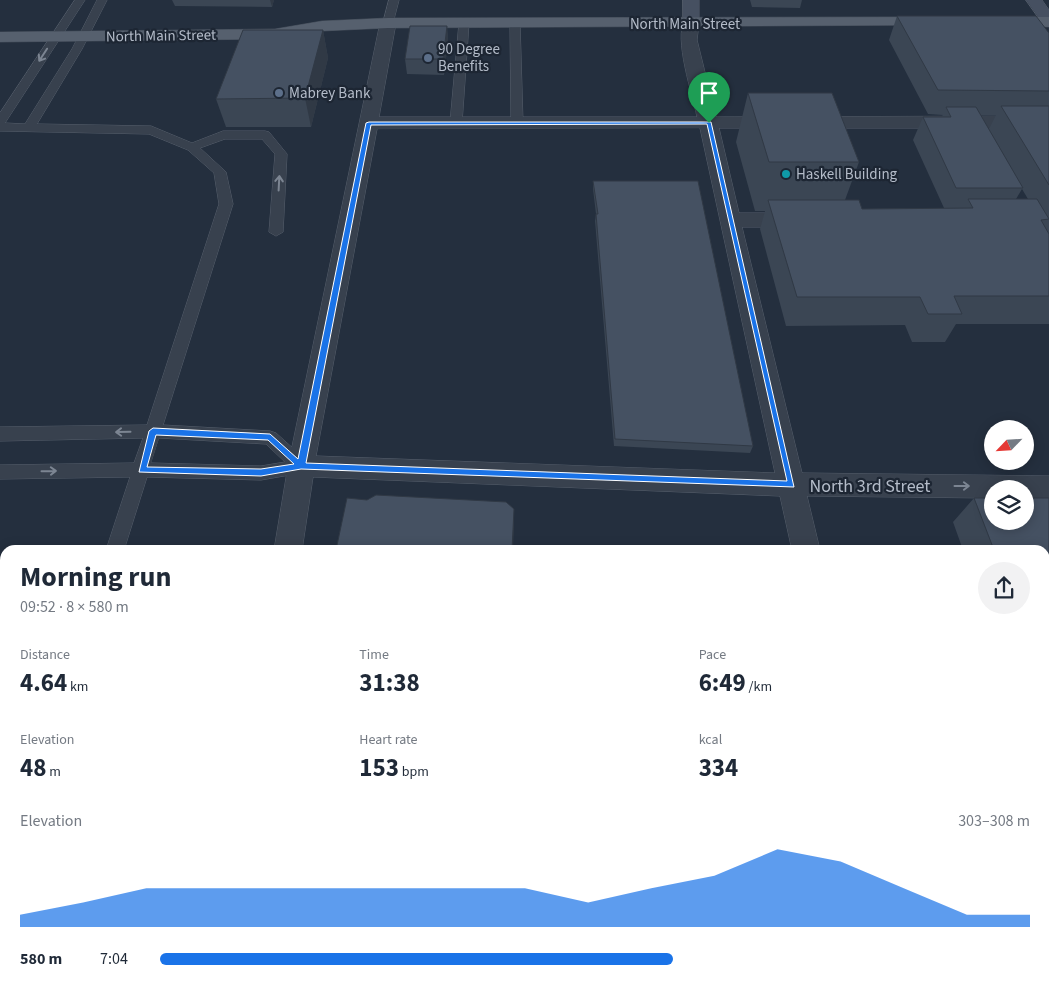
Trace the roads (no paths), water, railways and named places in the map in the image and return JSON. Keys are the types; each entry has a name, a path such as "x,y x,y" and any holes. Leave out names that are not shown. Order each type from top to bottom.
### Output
{"main road":[{"name":"North Main Street","path":"0,21 278,20 322,26"},
{"path":"985,22 1049,21"},
{"name":"North Main Street","path":"0,37 275,34 322,26 388,23 947,22"}],"street":[{"path":"691,0 690,40 805,545"},
{"path":"1034,0 1049,21"},
{"path":"289,545 301,466 388,23"},
{"path":"972,122 985,145"},
{"path":"369,123 1049,122"},
{"path":"731,220 823,220"},
{"name":"North 3rd Street","path":"301,466 791,485 1049,486"}],"lane":[{"path":"0,122 80,0"},
{"path":"29,127 84,37 102,0"},
{"path":"388,23 394,0"},
{"path":"456,123 464,23"},
{"path":"515,23 517,123"},
{"path":"0,127 151,130 192,147 220,172 226,204 117,545"},
{"path":"192,147 224,135 265,135 281,154 276,232"},
{"path":"0,434 153,431 270,438 301,466"},
{"path":"0,472 142,470 261,472 301,466"}],"place":[{"name":"90 Degree Benefits","path":"428,58"},
{"name":"Mabrey Bank","path":"279,93"},
{"name":"Haskell Building","path":"786,174"}]}
